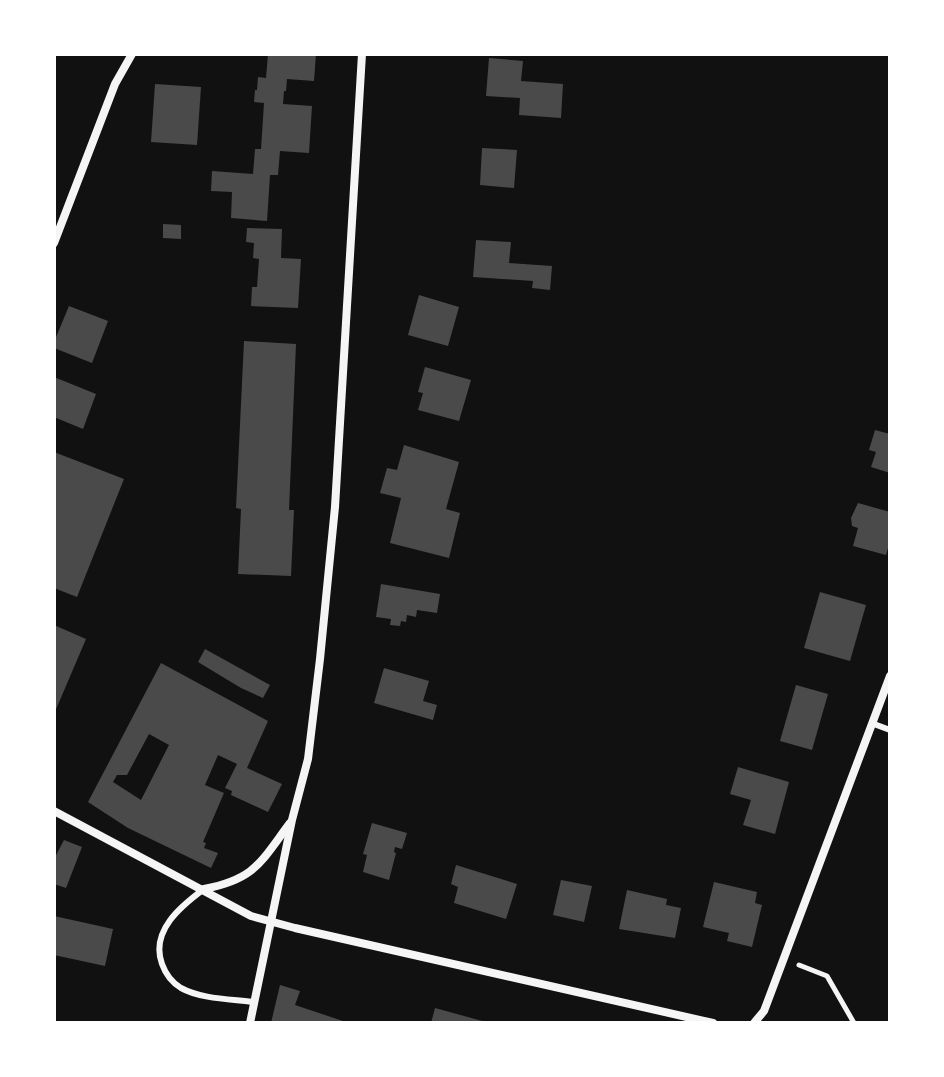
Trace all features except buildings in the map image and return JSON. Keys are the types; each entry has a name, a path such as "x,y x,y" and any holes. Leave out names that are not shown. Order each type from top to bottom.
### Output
{"street":[{"path":"54,243 115,84 132,54"},
{"path":"250,1023 292,820 308,759 335,507 362,54"},
{"path":"754,1023 764,1011 890,676"},
{"path":"54,811 251,916 713,1023"},
{"path":"204,889 234,883 257,867 292,820"}],"lane":[{"path":"874,724 890,730"},
{"path":"204,889 181,907 162,933 160,959 168,977 182,988 254,1002"}],"path":[{"path":"783,959 827,976 854,1023"}]}
